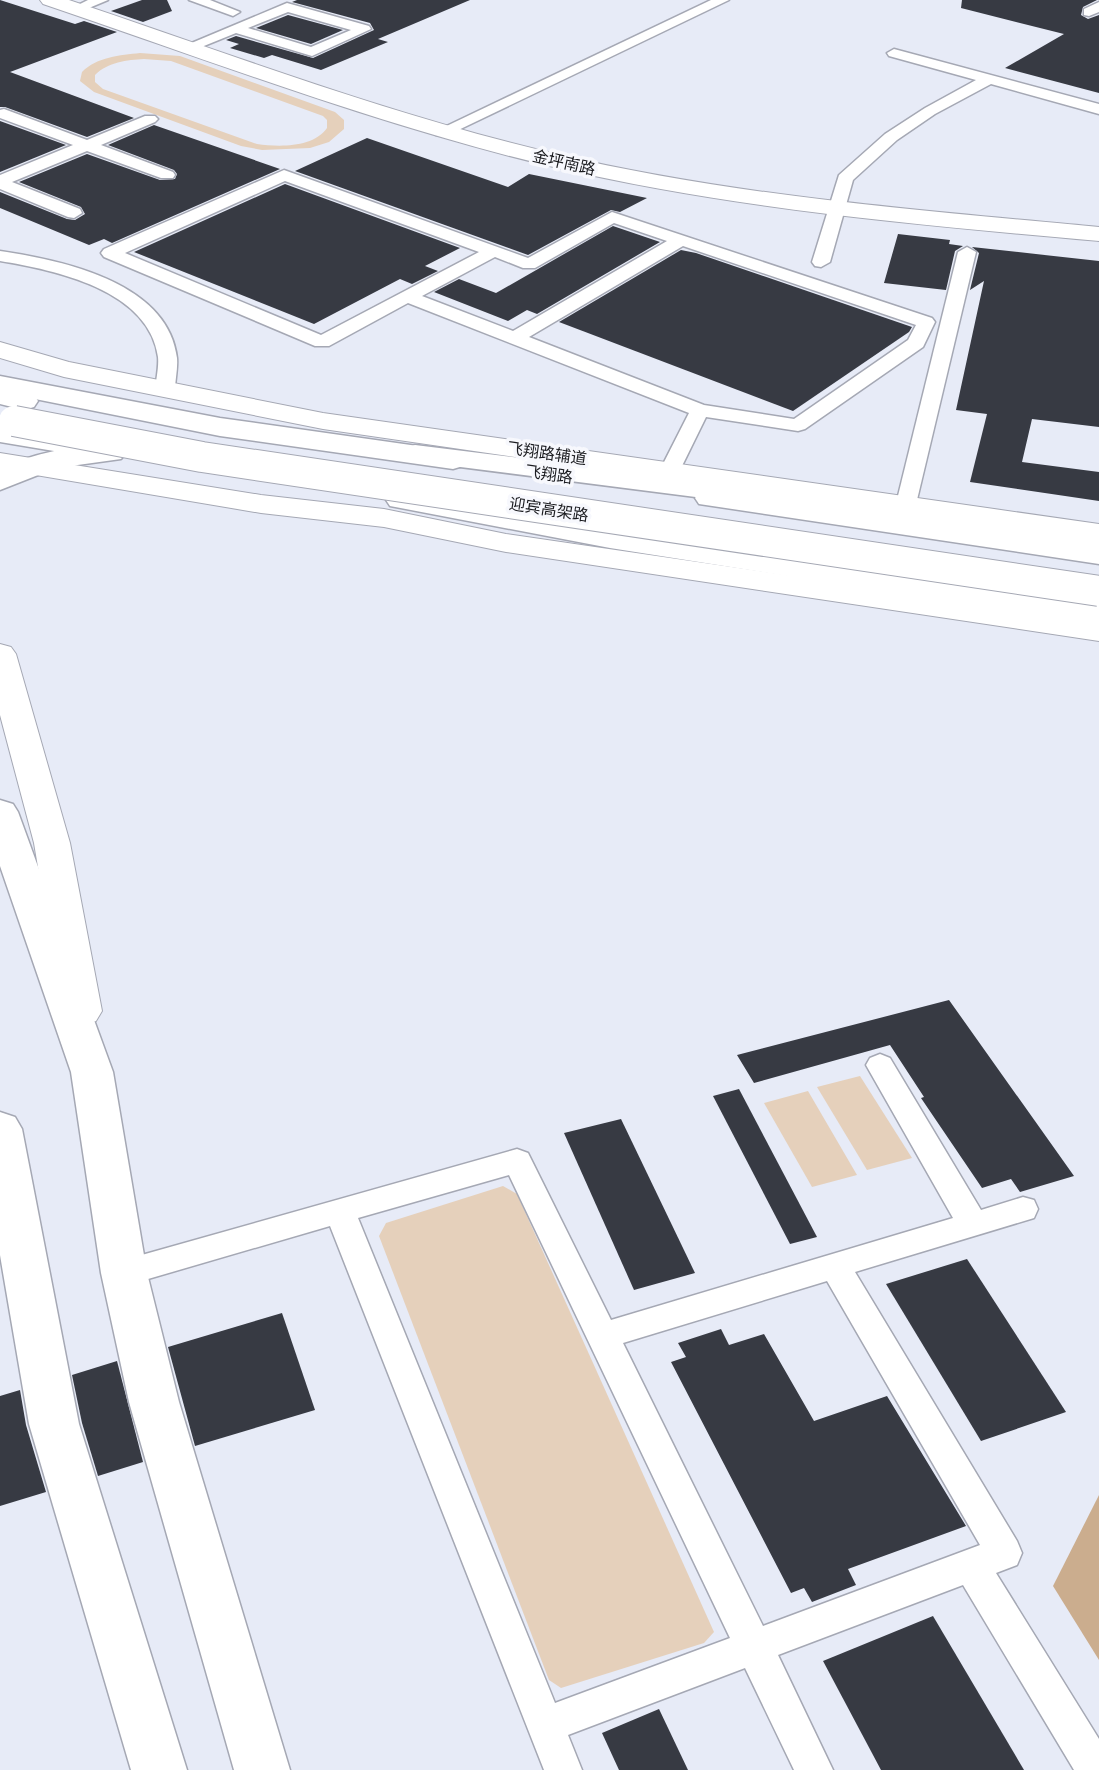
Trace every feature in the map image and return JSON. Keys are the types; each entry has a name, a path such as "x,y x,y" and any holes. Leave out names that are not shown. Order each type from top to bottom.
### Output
{"main road":[{"name":"飞翔路","path":"0,384 220,427 1099,555"},
{"name":"迎宾高架路","path":"0,395 213,437 1099,567"},
{"name":"迎宾高架路","path":"0,418 202,457 1099,591"},
{"path":"0,432 111,453 401,500 1099,605"},
{"path":"0,481 30,466 72,456 111,453"},
{"path":"415,454 782,499 1099,546"},
{"path":"401,500 610,539 1099,615"},
{"path":"4,823 92,1072 124,1273 154,1402 262,1770"},
{"path":"0,1129 54,1424 159,1770"}],"street":[{"name":"金坪南路","path":"50,0 165,39 188,38 442,132 647,180 836,208 1099,234"},
{"path":"77,9 101,0"},
{"path":"196,0 238,10 211,21"},
{"path":"442,132 722,0"},
{"path":"1099,6 1089,12 1099,14"},
{"path":"188,38 234,28 287,7 364,29 312,52 234,28"},
{"path":"894,53 1099,109"},
{"path":"821,262 845,177 891,137 930,111 989,79"},
{"path":"4,114 167,175"},
{"path":"0,182 150,119"},
{"path":"408,297 700,410 798,425 916,343 926,322 612,218 529,264 494,251 284,175 110,253 322,342 494,251"},
{"path":"0,182 74,213"},
{"path":"514,338 681,240"},
{"path":"906,504 967,253"},
{"path":"0,256 77,273 114,289 136,304 154,321 167,347 169,375 165,390"},
{"name":"飞翔路辅道","path":"0,350 65,369 323,421 1099,533"},
{"path":"670,470 700,410"},
{"path":"0,461 261,503 384,518 506,543 1099,631"},
{"path":"0,654 52,843 92,1072"},
{"path":"880,1065 973,1224"},
{"path":"124,1273 517,1161 814,1770"},
{"path":"602,1336 1024,1209"},
{"path":"339,1210 563,1770"},
{"path":"545,1725 1004,1553 835,1266"},
{"path":"971,1565 1096,1770"}],"shaded area":[{"path":"140,53 180,56 335,112 344,120 344,129 329,142 310,148 262,150 241,146 94,92 80,81 82,72 95,63","holes":["144,59 171,61 323,116 327,120 327,128 321,135 304,143 285,146 257,144 103,89 95,82 95,75 118,62"]},
{"path":"860,1076 912,1158 867,1170 817,1087"},
{"path":"808,1091 857,1175 812,1187 764,1103"},
{"path":"503,1186 517,1194 714,1632 704,1643 561,1688 549,1680 379,1236 386,1223"},
{"path":"1099,1495 1099,1660 1053,1586"}],"building":[{"path":"0,0 75,24 84,21 117,32 10,72 134,118 87,137 0,107"},
{"path":"142,0 167,0 172,11 143,22 111,11"},
{"path":"470,0 378,39 388,42 321,70 272,55 264,58 230,48 239,44 226,40 236,36 313,58 374,30 370,23 292,2"},
{"path":"962,0 1097,0 1083,7 1081,15 1088,19 1099,15 1099,93 1005,68 1064,34 961,8"},
{"path":"288,15 343,30 311,44 256,28"},
{"path":"0,121 66,145 0,172"},
{"path":"154,125 280,169 112,243 104,239 89,245 0,208 0,192 67,219 75,220 85,214 81,207 19,182 87,154 160,180 175,179 177,174 174,170 108,145"},
{"path":"367,138 508,187 529,174 647,198 620,212 611,210 528,255 295,171"},
{"path":"285,184 460,248 425,266 438,271 412,284 400,279 314,324 134,252"},
{"path":"613,226 660,242 537,314 527,310 508,321 434,292 459,279 496,293"},
{"path":"898,234 950,240 949,244 963,246 955,251 946,290 884,283"},
{"path":"972,247 1099,261 1099,427 1032,419 1022,462 1099,472 1099,501 970,482 987,414 956,410 984,281 970,290 979,253"},
{"path":"681,250 912,327 909,332 793,411 559,322"},
{"path":"949,1000 1074,1176 1020,1192 1011,1179 982,1188 921,1098 924,1097 890,1045 754,1083 737,1055"},
{"path":"739,1089 817,1237 790,1244 713,1096"},
{"path":"621,1119 695,1273 634,1290 564,1133"},
{"path":"967,1259 1066,1412 981,1441 886,1284"},
{"path":"282,1313 315,1410 195,1446 168,1347"},
{"path":"721,1329 729,1345 764,1334 814,1421 887,1396 966,1526 848,1569 856,1585 812,1602 804,1588 791,1593 671,1362 686,1357 678,1343"},
{"path":"117,1361 143,1462 98,1476 82,1423 72,1375"},
{"path":"20,1390 26,1425 46,1492 0,1506 0,1396"},
{"path":"933,1616 1024,1770 881,1770 823,1661"},
{"path":"659,1709 688,1770 619,1770 602,1733"}]}
